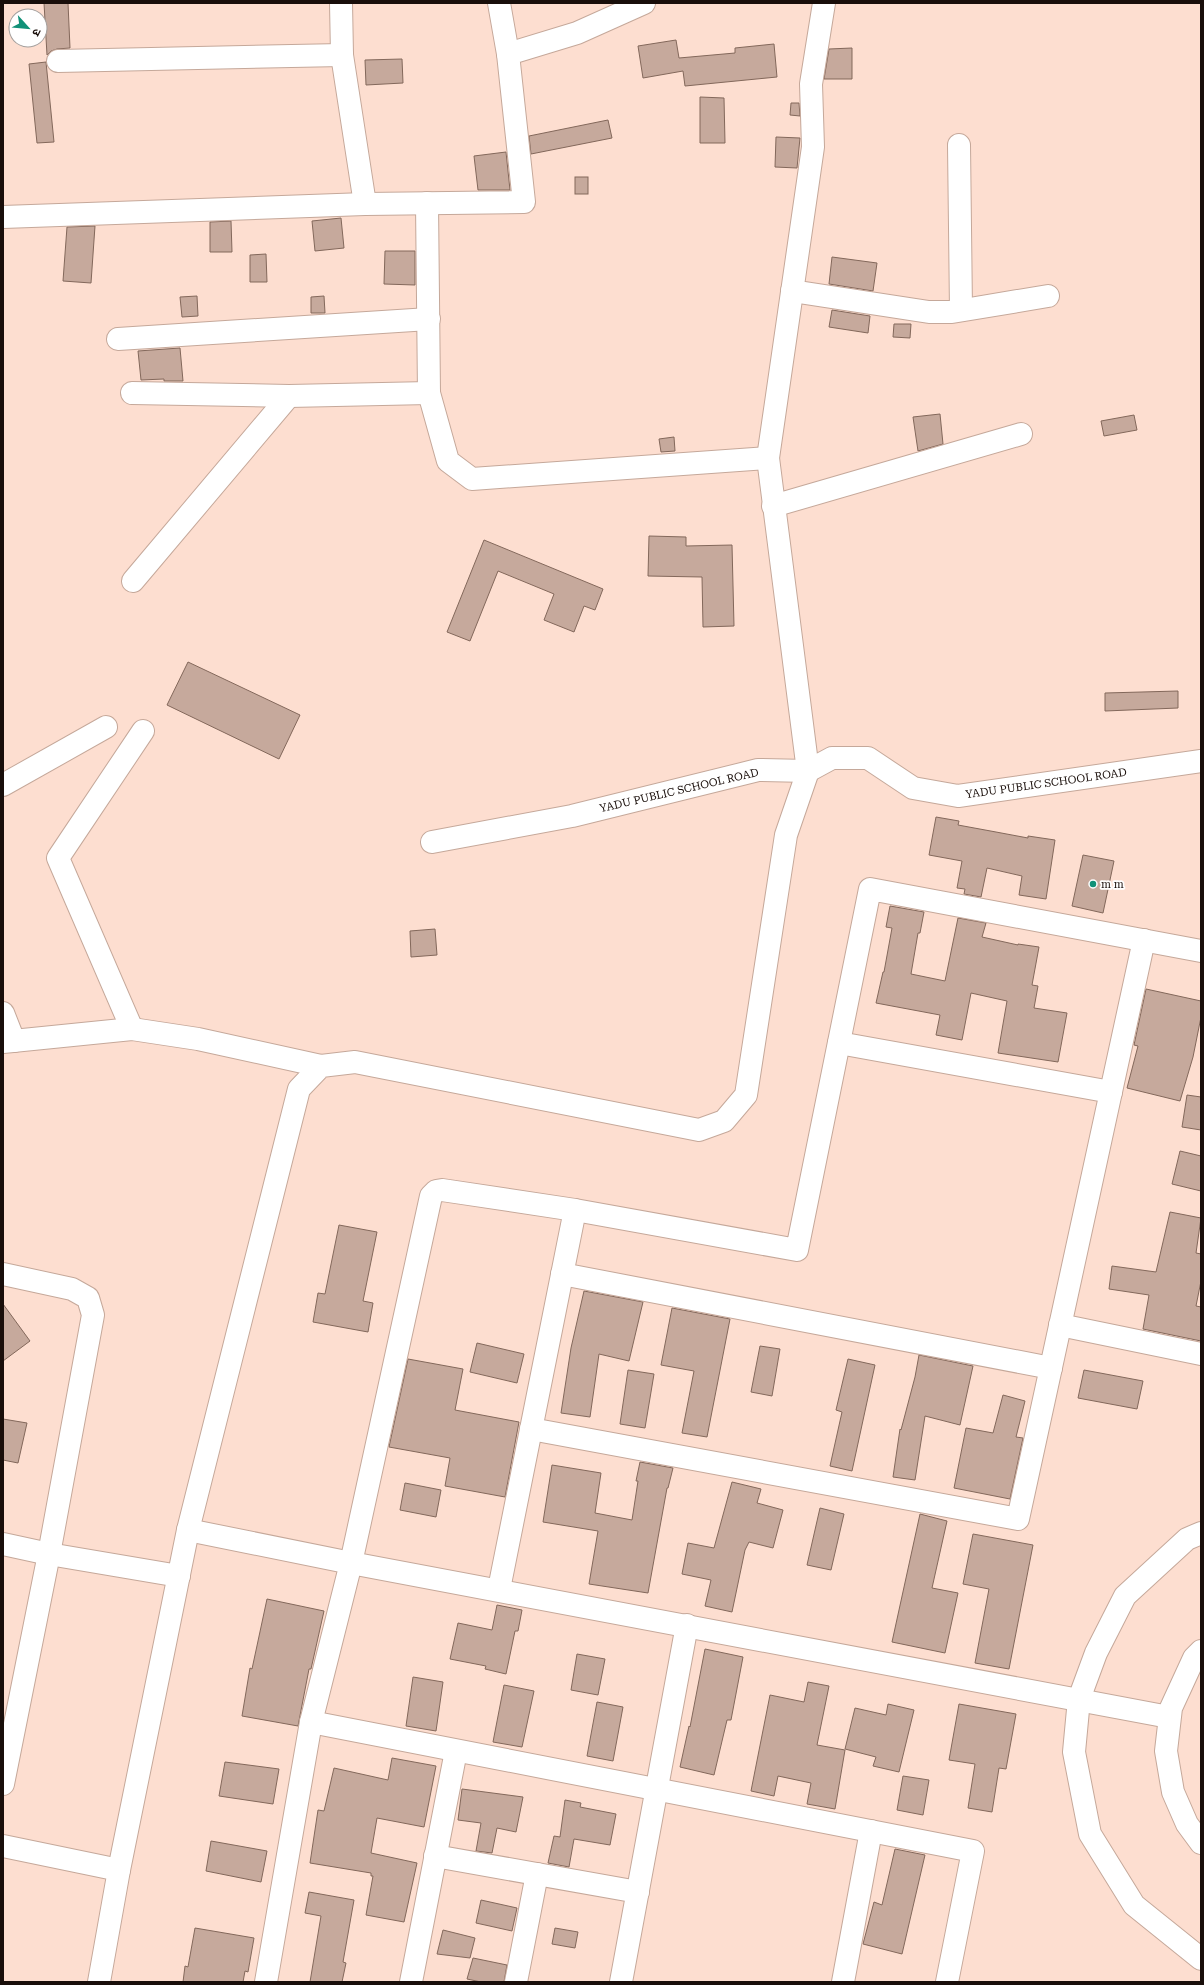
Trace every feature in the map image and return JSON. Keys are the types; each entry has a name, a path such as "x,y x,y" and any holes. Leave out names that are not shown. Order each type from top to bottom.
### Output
{"street":[{"path":"341,3 342,55 365,204"},
{"path":"3,217 365,204 524,202 508,54 499,3"},
{"path":"508,54 577,33 644,3"},
{"path":"3,1013 9,1041 132,1029 198,1039 321,1066 355,1062 699,1130 724,1121 746,1095 786,835 808,771 768,458 813,147 811,84 824,3"},
{"path":"58,61 342,55"},
{"path":"959,145 961,310"},
{"path":"427,203 429,393 448,461 472,480 768,458"},
{"path":"792,291 929,312 961,310 1048,296"},
{"path":"118,339 429,319"},
{"path":"132,393 289,396 429,393"},
{"path":"133,581 289,396"},
{"path":"773,506 1021,434"},
{"path":"3,785 106,727"},
{"path":"132,1029 58,858 143,731"},
{"name":"YADU PUBLIC SCHOOL ROAD","path":"432,842 572,816 758,770 808,771 832,758 868,758 913,788 958,796 1201,761"},
{"path":"266,1982 310,1722 351,1563 431,1196 436,1190 575,1210 797,1250 870,889 1201,951"},
{"path":"531,1429 1018,1519 1144,940"},
{"path":"839,1043 1111,1092"},
{"path":"99,1982 119,1870 188,1530 299,1089 321,1066"},
{"path":"499,1589 575,1210"},
{"path":"3,1274 72,1289 88,1298 92,1315 49,1554 3,1784"},
{"path":"562,1274 1051,1368"},
{"path":"1060,1325 1201,1354"},
{"path":"188,1530 351,1563 499,1589 1169,1717"},
{"path":"1201,1533 1187,1539 1125,1596 1096,1653 1079,1699 1074,1752 1090,1834 1134,1906 1201,1959"},
{"path":"3,1544 49,1554 179,1576"},
{"path":"621,1982 658,1790 687,1625"},
{"path":"1201,1650 1194,1658 1171,1708 1166,1751 1173,1792 1187,1824 1201,1843"},
{"path":"310,1722 973,1851 947,1982"},
{"path":"411,1982 456,1751"},
{"path":"843,1982 871,1832"},
{"path":"3,1846 119,1870"},
{"path":"436,1856 638,1892"},
{"path":"516,1982 537,1874"}],"building":[{"path":"44,3 68,3 70,48 57,49 51,51 47,55 48,8 44,8"},
{"path":"676,40 679,58 735,53 735,48 774,44 777,77 685,86 683,71 643,78 638,46"},
{"path":"852,48 852,79 824,79 829,49"},
{"path":"402,59 403,83 366,85 365,60"},
{"path":"46,62 54,142 37,143 29,64"},
{"path":"700,97 724,98 725,143 700,143"},
{"path":"791,103 799,103 800,116 790,115"},
{"path":"608,120 612,138 531,154 529,136"},
{"path":"776,137 800,138 797,168 775,167"},
{"path":"506,152 510,190 478,190 474,156"},
{"path":"575,177 588,177 588,194 575,194"},
{"path":"341,218 344,248 315,251 312,221"},
{"path":"231,221 232,252 210,252 210,222"},
{"path":"95,226 91,283 63,281 67,227"},
{"path":"385,251 415,251 415,285 384,284"},
{"path":"266,254 267,282 250,282 250,255"},
{"path":"832,257 877,263 873,291 829,284"},
{"path":"197,296 198,316 182,317 180,297"},
{"path":"324,296 325,313 311,313 311,297"},
{"path":"832,310 870,316 868,333 829,327"},
{"path":"894,324 911,324 910,338 893,337"},
{"path":"180,348 183,381 164,381 164,379 141,380 138,351"},
{"path":"940,414 943,444 918,451 913,417"},
{"path":"1134,415 1137,430 1104,436 1101,421"},
{"path":"674,437 675,451 661,452 659,439"},
{"path":"649,536 686,537 686,546 732,545 734,626 703,627 702,577 648,576"},
{"path":"484,540 603,589 595,610 584,606 574,632 544,620 554,594 498,571 470,641 447,632"},
{"path":"188,662 300,715 279,759 167,705"},
{"path":"1178,691 1178,708 1105,711 1105,693"},
{"path":"936,817 959,821 958,825 1028,838 1028,836 1055,840 1046,899 1019,895 1022,876 987,868 981,897 964,894 965,889 957,888 962,861 929,855"},
{"name":"m m","path":"1083,855 1114,861 1103,913 1072,906"},
{"path":"890,906 924,912 920,933 918,933 911,974 945,981 958,918 986,923 982,937 1018,945 1039,947 1032,985 1038,986 1034,1008 1067,1013 1058,1062 998,1053 1007,1001 971,993 962,1040 936,1035 940,1015 876,1003 884,972 892,928 886,927"},
{"path":"435,929 437,955 411,957 410,931"},
{"path":"1146,989 1201,1001 1201,1017 1193,1057 1180,1101 1127,1088 1138,1046 1134,1045"},
{"path":"1187,1095 1201,1097 1201,1130 1182,1127"},
{"path":"1180,1151 1201,1156 1201,1191 1172,1184"},
{"path":"1170,1212 1201,1218 1196,1253 1201,1254 1201,1281 1196,1306 1201,1307 1201,1341 1143,1329 1149,1295 1109,1289 1112,1266 1156,1272"},
{"path":"339,1225 377,1232 363,1301 373,1303 368,1332 313,1322 318,1293 325,1294"},
{"path":"584,1291 643,1302 629,1361 599,1354 590,1417 561,1413 571,1348"},
{"path":"3,1304 30,1341 3,1361"},
{"path":"672,1308 730,1319 707,1437 682,1433 694,1371 661,1365"},
{"path":"477,1343 524,1354 517,1383 470,1372"},
{"path":"760,1346 780,1349 772,1396 751,1392"},
{"path":"919,1355 973,1366 960,1425 925,1416 915,1480 893,1477 900,1429 901,1430 915,1377"},
{"path":"408,1359 463,1369 455,1410 519,1422 505,1497 445,1486 450,1458 389,1447"},
{"path":"848,1359 875,1365 852,1471 830,1466 842,1412 836,1410"},
{"path":"628,1370 654,1374 645,1428 620,1424"},
{"path":"1084,1370 1143,1381 1137,1409 1078,1398"},
{"path":"1003,1395 1025,1401 1016,1437 1023,1438 1010,1499 954,1488 966,1428 993,1433"},
{"path":"3,1419 27,1423 18,1463 3,1460"},
{"path":"640,1462 673,1468 667,1488 648,1593 589,1584 598,1531 543,1522 552,1465 601,1473 595,1513 632,1520 638,1481 636,1481"},
{"path":"732,1482 761,1489 757,1503 783,1510 773,1548 749,1542 745,1550 732,1612 705,1606 711,1580 682,1574 688,1543 714,1548"},
{"path":"405,1483 441,1490 436,1517 400,1510"},
{"path":"820,1508 844,1514 831,1570 807,1565"},
{"path":"920,1514 947,1521 932,1588 958,1593 945,1653 892,1642"},
{"path":"973,1534 1033,1545 1009,1669 975,1663 989,1589 963,1584"},
{"path":"267,1599 324,1611 311,1669 309,1669 298,1726 242,1716 250,1668 252,1669"},
{"path":"497,1605 522,1610 518,1631 515,1631 506,1674 485,1669 486,1666 450,1659 458,1623 492,1630"},
{"path":"705,1649 743,1657 731,1720 727,1720 714,1775 680,1767 689,1726 690,1727"},
{"path":"577,1654 605,1659 598,1695 571,1690"},
{"path":"413,1677 443,1682 436,1731 406,1726"},
{"path":"808,1682 829,1686 817,1745 845,1750 835,1809 807,1804 811,1783 778,1776 774,1796 751,1791 770,1695 804,1702"},
{"path":"504,1685 534,1691 522,1747 493,1742"},
{"path":"597,1702 623,1707 613,1761 587,1756"},
{"path":"888,1704 914,1710 899,1772 873,1766 876,1757 845,1749 855,1708 886,1715"},
{"path":"959,1704 1016,1714 1006,1769 999,1768 992,1812 968,1808 975,1764 949,1760"},
{"path":"392,1758 436,1766 424,1827 377,1818 371,1853 417,1863 404,1922 366,1915 373,1876 371,1876 371,1873 310,1863 318,1810 324,1811 334,1768 388,1780"},
{"path":"225,1762 279,1769 273,1804 219,1796"},
{"path":"903,1776 929,1780 923,1815 897,1810"},
{"path":"462,1789 523,1797 516,1832 497,1828 492,1853 476,1851 481,1823 458,1820"},
{"path":"565,1800 581,1803 580,1807 616,1814 610,1845 574,1839 569,1867 548,1863 554,1836 560,1837"},
{"path":"211,1841 267,1851 261,1882 206,1871"},
{"path":"895,1849 925,1855 902,1954 863,1944 874,1902 882,1905"},
{"path":"309,1892 354,1900 343,1962 346,1963 342,1982 310,1982 321,1916 305,1913"},
{"path":"481,1900 517,1908 512,1931 476,1923"},
{"path":"195,1928 254,1938 248,1972 245,1971 243,1982 183,1982 185,1966 188,1967"},
{"path":"555,1928 578,1932 575,1948 552,1944"},
{"path":"443,1930 475,1938 470,1958 437,1954"},
{"path":"473,1958 507,1965 504,1982 481,1982 467,1979"}],"place":[{"name":"m m","path":"1093,884"}]}
